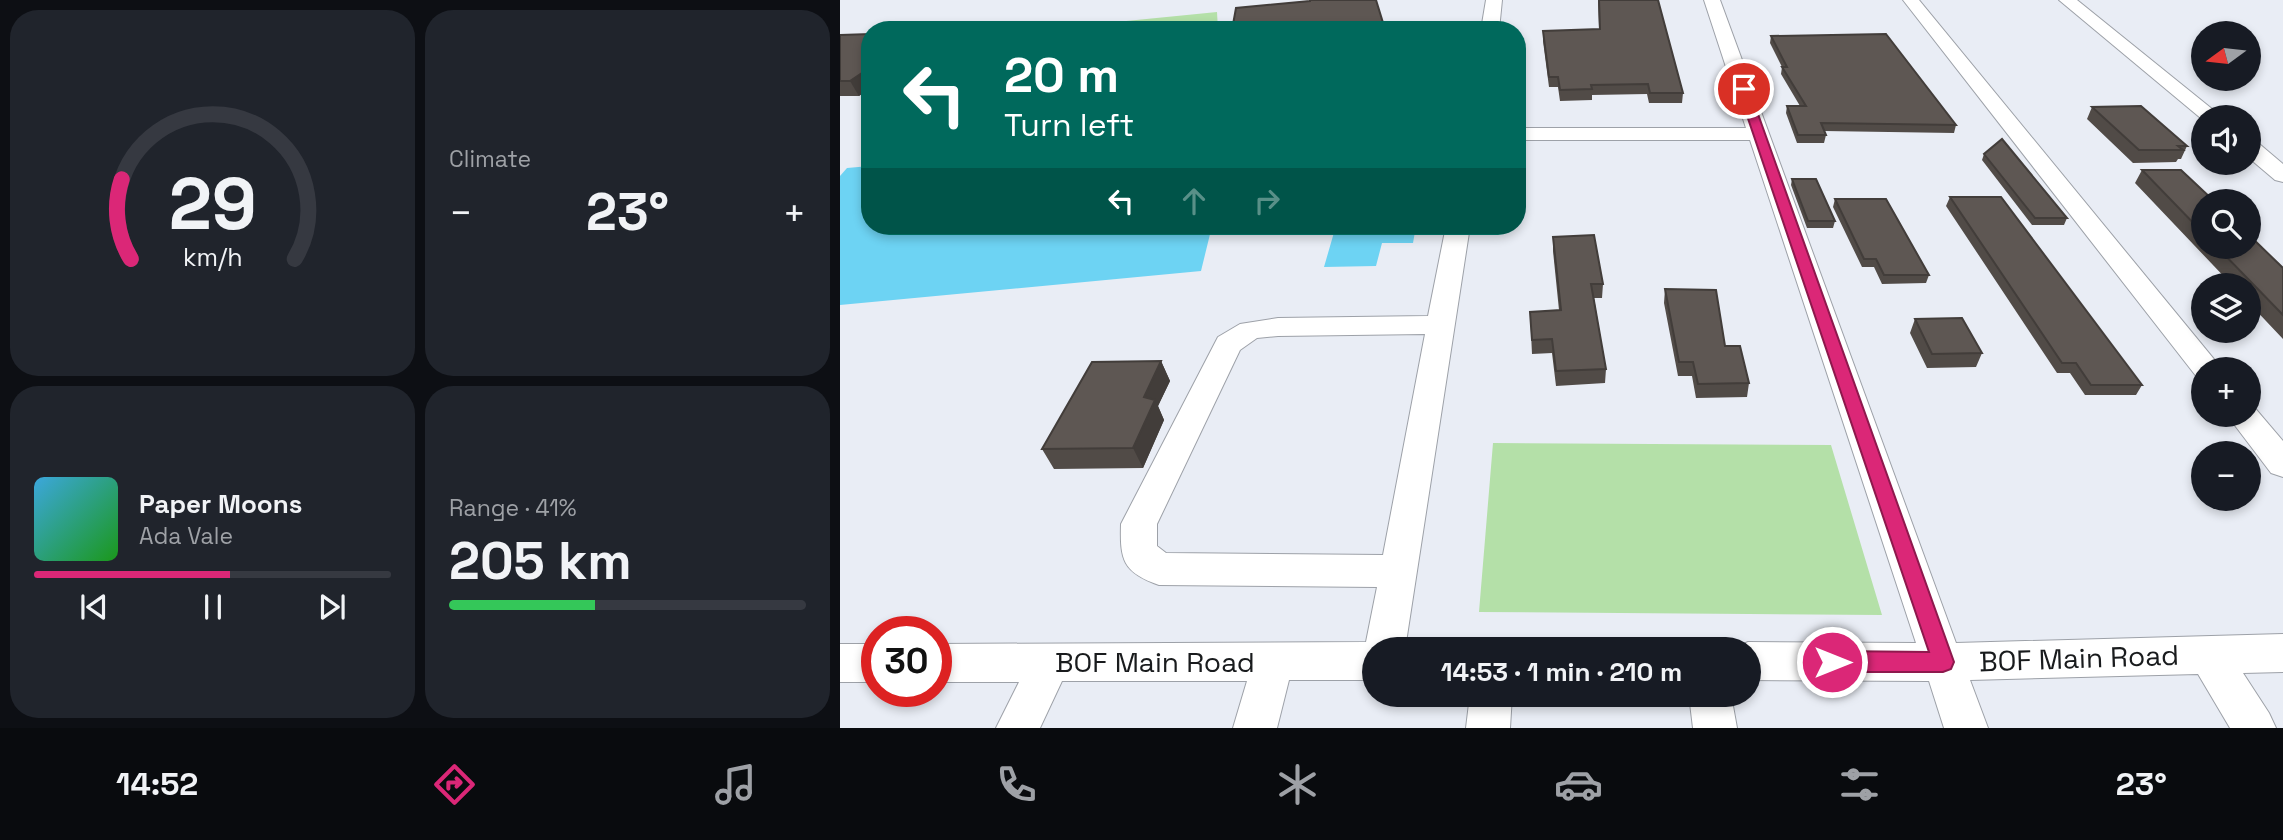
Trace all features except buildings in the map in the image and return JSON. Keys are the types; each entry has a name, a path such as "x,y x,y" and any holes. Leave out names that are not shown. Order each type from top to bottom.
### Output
{"street":[{"path":"1491,21 1494,0"},
{"path":"1712,0 1966,728"},
{"path":"1911,0 2197,357"},
{"path":"2067,0 2197,105"},
{"path":"1526,134 1759,134"},
{"path":"2261,157 2283,175"},
{"path":"1387,637 1456,235"},
{"path":"1399,571 1158,569 1139,553 1139,524 1228,344 1250,330 1278,327 1441,325"},
{"path":"2253,427 2283,464"},
{"name":"BOF Main Road","path":"1761,661 1943,662 2283,653"},
{"path":"2209,655 2254,728"},
{"name":"BOF Main Road","path":"952,663 1362,661"},
{"path":"1018,728 1049,662"},
{"path":"1255,728 1273,662"},
{"path":"840,663 861,663"},
{"path":"1488,728 1490,707"},
{"path":"1712,707 1715,728"}],"green space":[{"path":"1217,12 1218,21 1126,21"},
{"path":"1493,443 1831,445 1882,615 1479,612"}],"water":[{"path":"861,167 861,235 1210,235 1201,271 840,305 840,176 847,168"},
{"path":"1333,235 1414,235 1413,243 1382,243 1376,266 1324,267"}],"route":[{"path":"1744,89 1943,662 1832,662"}]}
